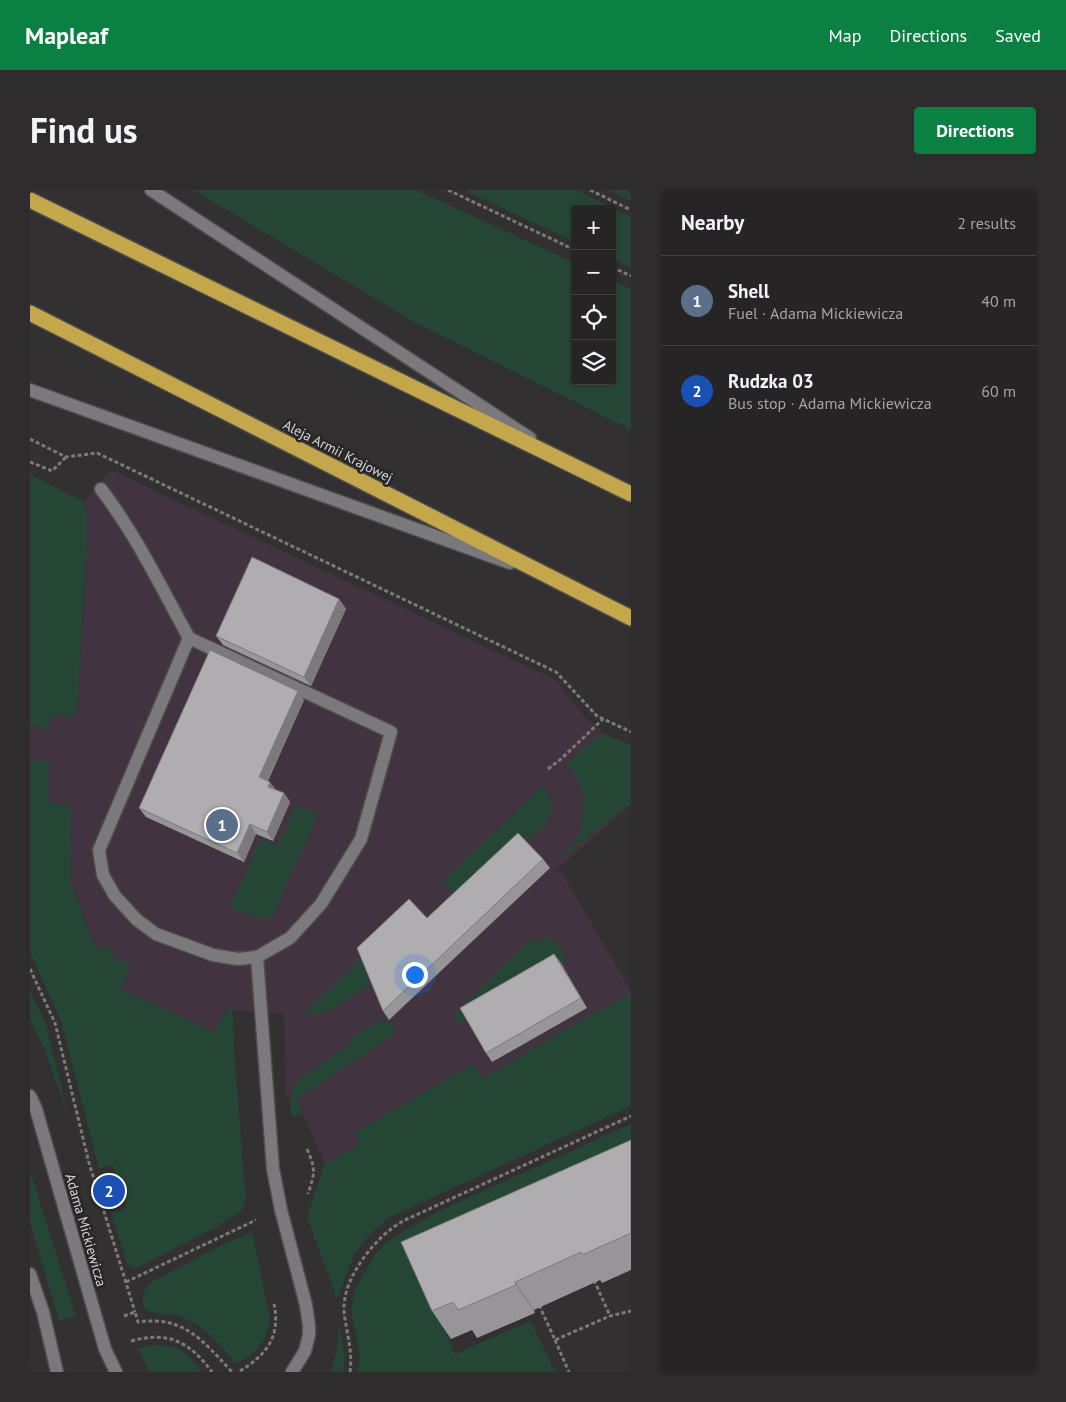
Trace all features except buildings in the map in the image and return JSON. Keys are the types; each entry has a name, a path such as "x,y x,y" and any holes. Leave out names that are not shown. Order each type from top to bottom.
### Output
{"highway":[{"path":"30,200 631,494"},
{"name":"Aleja Armii Krajowej","path":"30,313 631,618"}],"street":[{"path":"151,190 569,464"},
{"path":"30,390 555,579"},
{"path":"101,489 117,510 140,547 189,638 391,732 361,839 321,904 290,938 257,957 238,959 213,955 156,934 136,920 115,896 103,875 99,850 189,638"},
{"path":"257,957 273,1169 281,1210 306,1305 309,1326 305,1351 292,1372"},
{"name":"Adama Mickiewicza","path":"30,1096 36,1109 105,1349 116,1372"},
{"path":"30,1274 43,1312 58,1372"}],"path":[{"path":"448,190 571,248"},
{"path":"590,190 631,210"},
{"path":"616,269 631,276"},
{"path":"30,440 66,457 98,453 556,672 597,716 631,732"},
{"path":"30,462 52,471 66,457"},
{"path":"548,769 603,719"},
{"path":"30,969 55,1023 89,1163 138,1322 171,1323 197,1335 232,1372"},
{"path":"350,1372 351,1344 344,1300 351,1281 364,1257 381,1237 403,1221 631,1116"},
{"path":"306,1199 314,1172 313,1163 307,1149"},
{"path":"126,1282 263,1216"},
{"path":"256,1220 258,1229"},
{"path":"593,1277 610,1316"},
{"path":"538,1301 570,1372"},
{"path":"240,1372 259,1359 274,1334 276,1312 274,1303"},
{"path":"555,1340 610,1316 631,1311"},
{"path":"122,1317 135,1312"},
{"path":"130,1341 161,1337 177,1340 191,1350 212,1372"}],"shaded area":[{"path":"111,470 556,680 584,716 606,735 631,745 631,804 554,872 561,871 631,994 483,1078 473,1064 355,1132 360,1144 325,1163 296,1101 285,1096 284,1014 227,1009 214,1032 120,989 129,970 96,950 70,880 72,812 69,807 48,804 30,760 30,727 49,728 50,715 70,717 77,710 88,523 84,502"}],"green space":[{"path":"193,190 416,190 571,261 571,385 616,385 616,282 631,289 631,430 416,323"},
{"path":"468,190 576,190 607,205 571,205 571,240 470,193"},
{"path":"608,190 631,190 631,201"},
{"path":"616,210 631,217 631,268 616,261"},
{"path":"30,474 84,502 88,523 77,711 70,717 50,715 49,728 30,727"},
{"path":"606,735 631,745 631,802 559,860 581,832 584,796 579,782 571,770 565,766 595,738"},
{"path":"30,760 49,762 48,803 65,805 72,812 70,880 96,950 110,945 112,956 126,962 129,970 120,989 214,1032 227,1009 232,1008 246,1201 242,1210 216,1227 135,1269 127,1264 111,1213 126,1208 113,1165 99,1169 61,1021 30,952"},
{"path":"543,786 549,795 551,804 547,823 461,902 443,881"},
{"path":"296,805 318,814 273,916 263,920 230,907 261,839 278,846"},
{"path":"549,938 561,947 565,961 457,1024 454,1018 457,1011 528,942"},
{"path":"361,958 370,984 330,1010 312,1015 303,1015"},
{"path":"30,991 46,1025 69,1117 43,1046 30,1019"},
{"path":"631,994 631,1106 390,1217 369,1235 354,1255 337,1299 307,1217 325,1163 360,1144 355,1132 473,1064 483,1078 589,1016"},
{"path":"384,1019 393,1026 396,1033 296,1100 302,1113 292,1118 292,1093 298,1081 351,1044 349,1039"},
{"path":"631,1124 631,1142 407,1242 455,1354 531,1321 555,1372 358,1372 360,1356 351,1309 354,1292 373,1257 384,1245 397,1235 439,1211"},
{"path":"30,1171 76,1316 59,1321 30,1222"},
{"path":"252,1232 270,1319 266,1334 259,1347 250,1356 236,1363 211,1336 197,1325 177,1316 146,1310 142,1299 144,1292 151,1282 224,1244"},
{"path":"339,1326 345,1355 343,1372 331,1372 336,1352"},
{"path":"151,1345 175,1347 191,1358 201,1372 150,1372 137,1348"}],"place":[{"name":"Shell","path":"222,825"},
{"name":"Rudzka 03","path":"109,1191"}]}
